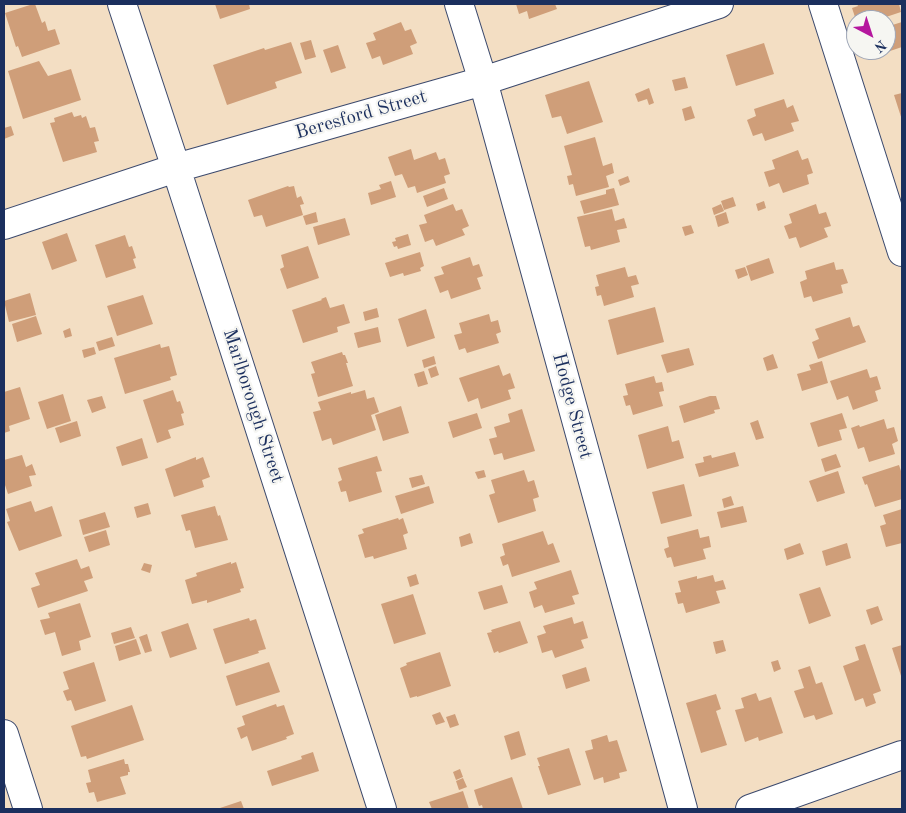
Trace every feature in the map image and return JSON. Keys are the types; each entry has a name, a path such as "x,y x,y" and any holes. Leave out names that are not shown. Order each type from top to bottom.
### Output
{"street":[{"name":"Marlborough Street","path":"122,4 382,809"},
{"name":"Hodge Street","path":"459,4 483,81 683,809"},
{"name":"Beresford Street","path":"4,225 176,168 483,81 719,4"},
{"path":"823,4 901,241"},
{"path":"4,734 28,809"},
{"path":"750,809 902,755"}],"building":[{"path":"35,4 42,23 45,21 48,31 55,29 60,44 22,57 18,46 16,47 5,13"},
{"path":"215,4 249,4 250,9 220,19"},
{"path":"516,4 555,4 557,9 529,19 527,11 519,14"},
{"path":"857,4 899,4 901,12 896,14 896,10 853,10 852,8 858,6"},
{"path":"401,22 405,31 411,29 417,43 410,46 413,54 383,65 380,56 372,59 366,43 376,40 373,33"},
{"path":"902,22 902,47 896,49 896,24"},
{"path":"311,40 316,57 305,60 300,43"},
{"path":"291,42 302,73 275,82 277,88 227,105 213,65 264,48 265,50"},
{"path":"764,43 774,74 736,86 726,55"},
{"path":"338,45 346,68 331,73 323,50"},
{"path":"39,61 48,76 71,69 81,100 23,119 8,71"},
{"path":"685,77 688,88 675,91 672,80"},
{"path":"589,81 603,122 567,134 561,116 552,118 545,95"},
{"path":"649,88 654,103 649,105 647,99 638,102 635,94"},
{"path":"902,93 902,120 894,95"},
{"path":"784,99 787,108 793,105 799,121 791,123 794,131 765,141 762,133 753,136 747,120 756,116 754,109"},
{"path":"691,106 695,118 685,121 682,109"},
{"path":"72,112 74,117 81,115 82,118 86,116 90,128 95,127 99,141 94,142 97,152 63,162 50,123 55,122 54,118"},
{"path":"11,126 14,135 4,139 4,128"},
{"path":"595,137 603,166 612,163 614,173 606,176 609,187 576,196 573,184 569,185 567,176 572,175 564,146"},
{"path":"411,149 414,160 436,152 439,160 445,158 450,174 444,176 446,183 417,193 415,186 408,188 402,174 395,176 388,157"},
{"path":"798,150 802,160 808,158 813,173 807,175 809,184 783,193 779,183 769,187 764,172 775,169 772,160"},
{"path":"628,176 630,182 620,186 618,180"},
{"path":"391,181 396,197 371,205 368,193 381,189 379,185"},
{"path":"288,186 294,186 297,198 301,196 304,204 300,205 303,215 266,227 262,215 254,217 248,200"},
{"path":"444,188 448,199 427,207 423,196"},
{"path":"614,188 619,205 584,214 580,201 606,194 606,190"},
{"path":"733,197 736,206 724,210 721,201"},
{"path":"764,201 766,208 758,211 756,204"},
{"path":"453,204 456,211 462,209 469,226 462,229 465,235 436,246 433,239 425,242 419,225 427,223 424,215"},
{"path":"721,204 724,211 714,215 712,208"},
{"path":"816,204 819,214 826,212 831,226 824,228 828,237 800,248 796,237 789,239 784,226 792,223 789,214"},
{"path":"612,209 615,221 624,218 627,228 617,230 620,242 591,250 590,246 585,247 577,217"},
{"path":"316,212 318,222 306,225 303,216"},
{"path":"726,212 729,223 718,227 715,216"},
{"path":"345,218 350,235 318,245 313,227"},
{"path":"691,225 694,233 685,236 682,227"},
{"path":"67,233 77,261 52,270 42,242"},
{"path":"408,234 411,245 398,249 397,246 394,247 392,242 396,241 395,238"},
{"path":"125,235 129,247 132,246 136,258 133,259 136,268 106,278 95,245"},
{"path":"308,246 319,278 287,289 280,269 284,267 281,255"},
{"path":"420,252 424,266 420,268 421,271 404,276 403,273 390,277 385,263"},
{"path":"470,257 473,266 479,264 483,276 477,278 481,289 451,299 448,290 440,293 434,277 444,274 441,267"},
{"path":"769,258 774,273 751,281 746,266"},
{"path":"834,262 836,270 843,269 848,283 841,285 843,293 813,302 811,296 804,298 800,282 807,279 805,271"},
{"path":"625,267 628,277 636,275 639,284 631,286 634,297 604,306 601,295 597,296 595,287 599,286 596,275"},
{"path":"745,267 748,275 738,279 735,270"},
{"path":"30,293 36,315 9,322 4,301"},
{"path":"143,295 153,324 117,336 107,306"},
{"path":"326,297 330,308 344,304 350,323 337,327 338,332 303,343 292,310"},
{"path":"655,307 664,342 617,355 608,320"},
{"path":"377,308 379,317 365,321 363,312"},
{"path":"426,309 435,338 407,347 398,319"},
{"path":"489,314 491,322 498,320 501,332 496,334 499,343 467,353 465,348 459,350 454,335 462,333 459,323"},
{"path":"36,316 42,334 17,342 12,324"},
{"path":"850,317 853,327 859,325 866,342 818,359 812,342 819,339 815,329"},
{"path":"378,327 381,342 358,348 354,333"},
{"path":"70,328 72,336 65,338 63,331"},
{"path":"112,337 115,346 99,351 96,342"},
{"path":"160,344 161,348 169,346 177,375 170,377 171,380 125,394 114,358"},
{"path":"94,347 96,354 84,358 82,350"},
{"path":"689,348 694,365 667,373 661,355"},
{"path":"342,352 348,363 346,363 353,386 318,397 311,374 315,373 311,362"},
{"path":"773,354 778,368 767,371 763,358"},
{"path":"434,356 436,364 424,368 422,360"},
{"path":"822,361 828,383 802,391 797,374 811,370 809,365"},
{"path":"499,365 503,376 510,373 515,388 508,390 511,399 481,409 478,398 468,402 459,378"},
{"path":"436,366 439,375 431,378 428,369"},
{"path":"867,369 870,378 877,376 881,389 875,391 878,401 853,410 848,396 837,400 830,381"},
{"path":"424,371 428,384 418,387 414,374"},
{"path":"654,376 656,383 662,382 664,391 659,392 663,406 633,415 630,405 626,406 623,396 628,395 625,384"},
{"path":"20,387 30,419 9,426 10,431 4,433 4,392"},
{"path":"173,390 177,402 180,401 184,413 181,414 184,425 168,430 171,438 157,443 143,400"},
{"path":"365,390 367,399 374,397 379,412 371,415 376,430 333,445 331,438 322,441 313,412 321,410 318,402 351,392 351,394"},
{"path":"63,394 71,421 47,429 38,402"},
{"path":"102,396 106,408 92,413 87,400"},
{"path":"710,396 716,396 720,409 714,410 715,413 684,423 679,406"},
{"path":"401,406 409,433 383,441 375,415"},
{"path":"522,409 535,451 504,460 502,453 494,455 489,439 497,437 494,427 510,422 508,414"},
{"path":"477,413 482,428 453,438 448,422"},
{"path":"842,413 847,428 839,430 842,440 818,447 810,423"},
{"path":"884,419 887,429 894,427 898,441 892,444 895,454 869,462 864,447 858,449 851,428"},
{"path":"758,420 764,438 756,440 750,423"},
{"path":"77,421 81,436 60,443 55,428"},
{"path":"668,426 672,442 679,440 684,458 647,469 638,435"},
{"path":"142,438 148,458 122,466 116,447"},
{"path":"735,452 739,466 699,477 695,464 704,462 703,457 711,455 712,458"},
{"path":"836,454 841,467 825,472 821,459"},
{"path":"22,455 26,467 32,464 36,475 29,476 32,486 8,494 4,482 4,460"},
{"path":"377,456 382,471 376,472 382,492 349,502 346,491 341,492 338,482 342,480 338,468"},
{"path":"196,457 196,460 203,457 210,477 202,480 204,487 174,497 165,469"},
{"path":"899,465 902,474 902,499 875,507 867,484 865,485 862,477"},
{"path":"484,470 486,477 478,479 475,472"},
{"path":"524,470 528,482 534,480 539,497 533,499 536,511 498,523 489,495 495,493 491,480"},
{"path":"838,471 845,493 817,502 809,481"},
{"path":"422,475 425,484 412,488 409,478"},
{"path":"684,484 692,516 661,524 652,492"},
{"path":"429,486 434,503 401,514 395,496"},
{"path":"731,496 734,505 724,508 722,499"},
{"path":"31,501 35,512 52,506 62,536 19,551 7,522 10,521 6,509"},
{"path":"148,503 151,514 137,518 134,507"},
{"path":"215,506 228,540 195,548 190,530 186,531 181,515"},
{"path":"743,506 747,522 721,528 717,512"},
{"path":"902,509 902,543 886,547 880,526 886,524 883,515"},
{"path":"105,512 110,527 83,535 79,520"},
{"path":"398,518 399,520 403,518 408,533 403,535 407,549 374,559 373,556 365,558 358,535 364,533 362,529"},
{"path":"698,529 700,538 709,536 711,547 703,549 706,559 674,567 671,557 667,558 664,549 669,547 667,537"},
{"path":"106,530 110,545 89,552 84,537"},
{"path":"543,531 548,545 553,543 560,562 512,577 508,564 503,566 500,557 505,555 502,544"},
{"path":"470,533 473,543 461,547 459,537"},
{"path":"800,543 804,554 787,560 784,549"},
{"path":"847,543 851,558 826,566 822,551"},
{"path":"77,559 81,569 89,566 93,578 84,581 88,591 38,608 31,588 40,585 35,573"},
{"path":"231,562 231,564 236,562 244,588 240,589 241,592 207,603 207,600 192,604 185,580 197,576 196,573"},
{"path":"144,563 152,565 150,573 141,570"},
{"path":"571,570 579,594 572,596 575,604 545,613 542,605 534,608 529,592 537,589 534,582"},
{"path":"416,574 419,584 410,587 407,577"},
{"path":"713,575 715,582 723,580 726,589 716,591 720,603 686,613 683,603 678,604 675,593 681,592 678,581 697,576 697,579"},
{"path":"502,585 508,603 484,610 478,592"},
{"path":"820,587 831,616 809,624 799,594"},
{"path":"413,594 426,634 394,644 381,604"},
{"path":"80,603 91,637 79,641 81,650 62,656 55,632 45,635 40,620 50,618 48,613"},
{"path":"878,606 883,620 871,625 866,610"},
{"path":"572,617 574,624 583,621 588,638 581,640 584,648 555,658 552,650 542,653 537,636 546,633 543,626"},
{"path":"249,618 250,621 256,619 266,649 225,664 213,629"},
{"path":"520,621 528,643 494,653 487,633"},
{"path":"188,623 197,649 170,658 161,632"},
{"path":"131,627 135,638 114,644 111,633"},
{"path":"147,634 152,651 145,653 139,637"},
{"path":"136,639 141,654 119,661 115,646"},
{"path":"723,640 726,651 716,654 713,642"},
{"path":"865,644 881,691 873,694 876,703 866,707 863,698 855,701 843,666 859,660 855,647"},
{"path":"902,645 902,679 892,648"},
{"path":"440,652 451,686 410,698 400,668 407,665 406,663"},
{"path":"778,660 781,669 774,672 771,662"},
{"path":"94,662 106,701 75,711 71,700 67,701 63,691 69,689 63,672"},
{"path":"269,662 280,692 236,706 226,676"},
{"path":"810,666 816,684 822,682 833,714 816,720 814,715 804,718 794,691 804,688 798,670"},
{"path":"586,667 590,681 566,689 562,675"},
{"path":"756,693 759,701 771,697 783,733 759,741 758,737 745,742 735,710 744,708 741,698"},
{"path":"716,694 721,709 716,711 727,745 701,753 686,703"},
{"path":"276,704 277,707 284,705 294,734 286,737 287,739 252,751 247,736 241,739 237,728 245,725 242,716"},
{"path":"132,705 144,740 87,759 86,756 81,757 71,726"},
{"path":"440,712 445,722 436,725 432,715"},
{"path":"455,714 459,725 450,728 446,717"},
{"path":"519,731 526,755 511,760 504,736"},
{"path":"607,735 609,742 617,740 627,771 619,773 620,778 604,783 603,777 594,780 585,751 593,749 591,740"},
{"path":"569,748 581,785 548,795 537,758"},
{"path":"313,752 319,771 272,786 267,771 302,759 301,756"},
{"path":"124,759 125,764 128,764 130,772 128,772 128,775 120,777 126,794 97,802 94,792 89,793 86,783 91,782 88,770"},
{"path":"460,769 463,777 456,780 453,772"},
{"path":"512,777 523,809 483,809 482,805 479,806 474,790"},
{"path":"463,778 467,787 459,790 456,781"},
{"path":"463,791 469,809 432,809 429,802"},
{"path":"241,801 244,809 217,809"}]}
